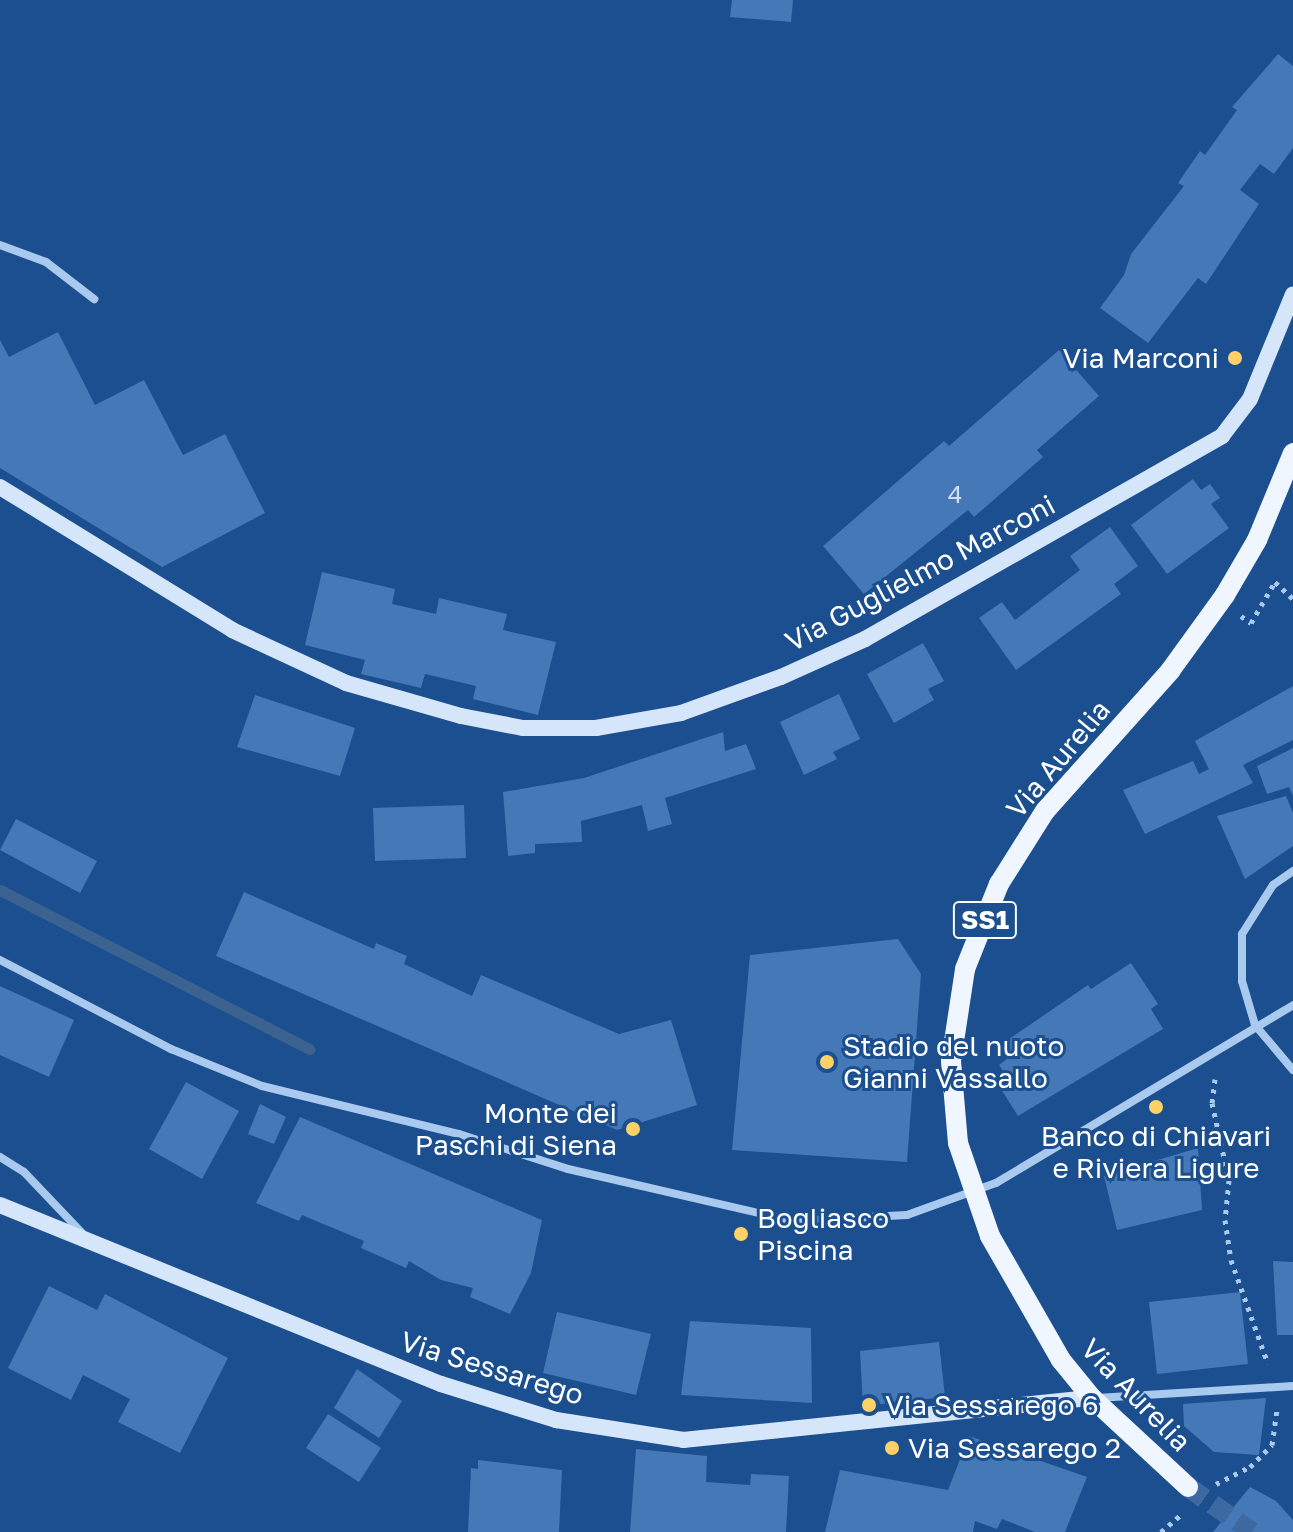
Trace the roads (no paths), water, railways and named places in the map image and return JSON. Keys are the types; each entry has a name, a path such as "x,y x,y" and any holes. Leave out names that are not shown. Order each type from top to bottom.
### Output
{"main road":[{"name":"Via Aurelia","path":"1188,1487 1092,1398 1061,1360 990,1236 958,1143 951,1061 965,969 999,884 1045,811 1170,671 1221,602 1257,540 1293,453"}],"street":[{"path":"0,245 46,262 94,299"},
{"name":"Via Guglielmo Marconi","path":"0,487 232,630 346,683 461,716 523,728 596,728 681,713 781,677 865,639 1222,436 1250,399 1293,294"},
{"path":"1293,871 1273,885 1242,934 1242,981 1255,1025 1293,1070"},
{"path":"0,960 171,1049 262,1086 459,1134 568,1169 794,1221 907,1215 996,1183 1293,1005"},
{"path":"0,1157 24,1172 92,1244"},
{"name":"Via Sessarego","path":"0,1205 441,1384 556,1420 683,1440 1092,1398"},
{"path":"1092,1398 1276,1384 1293,1386"}],"waterway":[{"path":"0,890 309,1049"}],"tunnel":[{"path":"1188,1487 1252,1532"}],"place":[{"name":"Via Marconi","path":"1235,358"},
{"name":"Stadio del nuoto Gianni Vassallo","path":"827,1062"},
{"name":"Banco di Chiavari e Riviera Ligure","path":"1156,1107"},
{"name":"Monte dei Paschi di Siena","path":"633,1129"},
{"name":"Bogliasco Piscina","path":"741,1234"},
{"name":"Via Sessarego 6","path":"869,1405"},
{"name":"Via Sessarego 2","path":"892,1448"}]}
